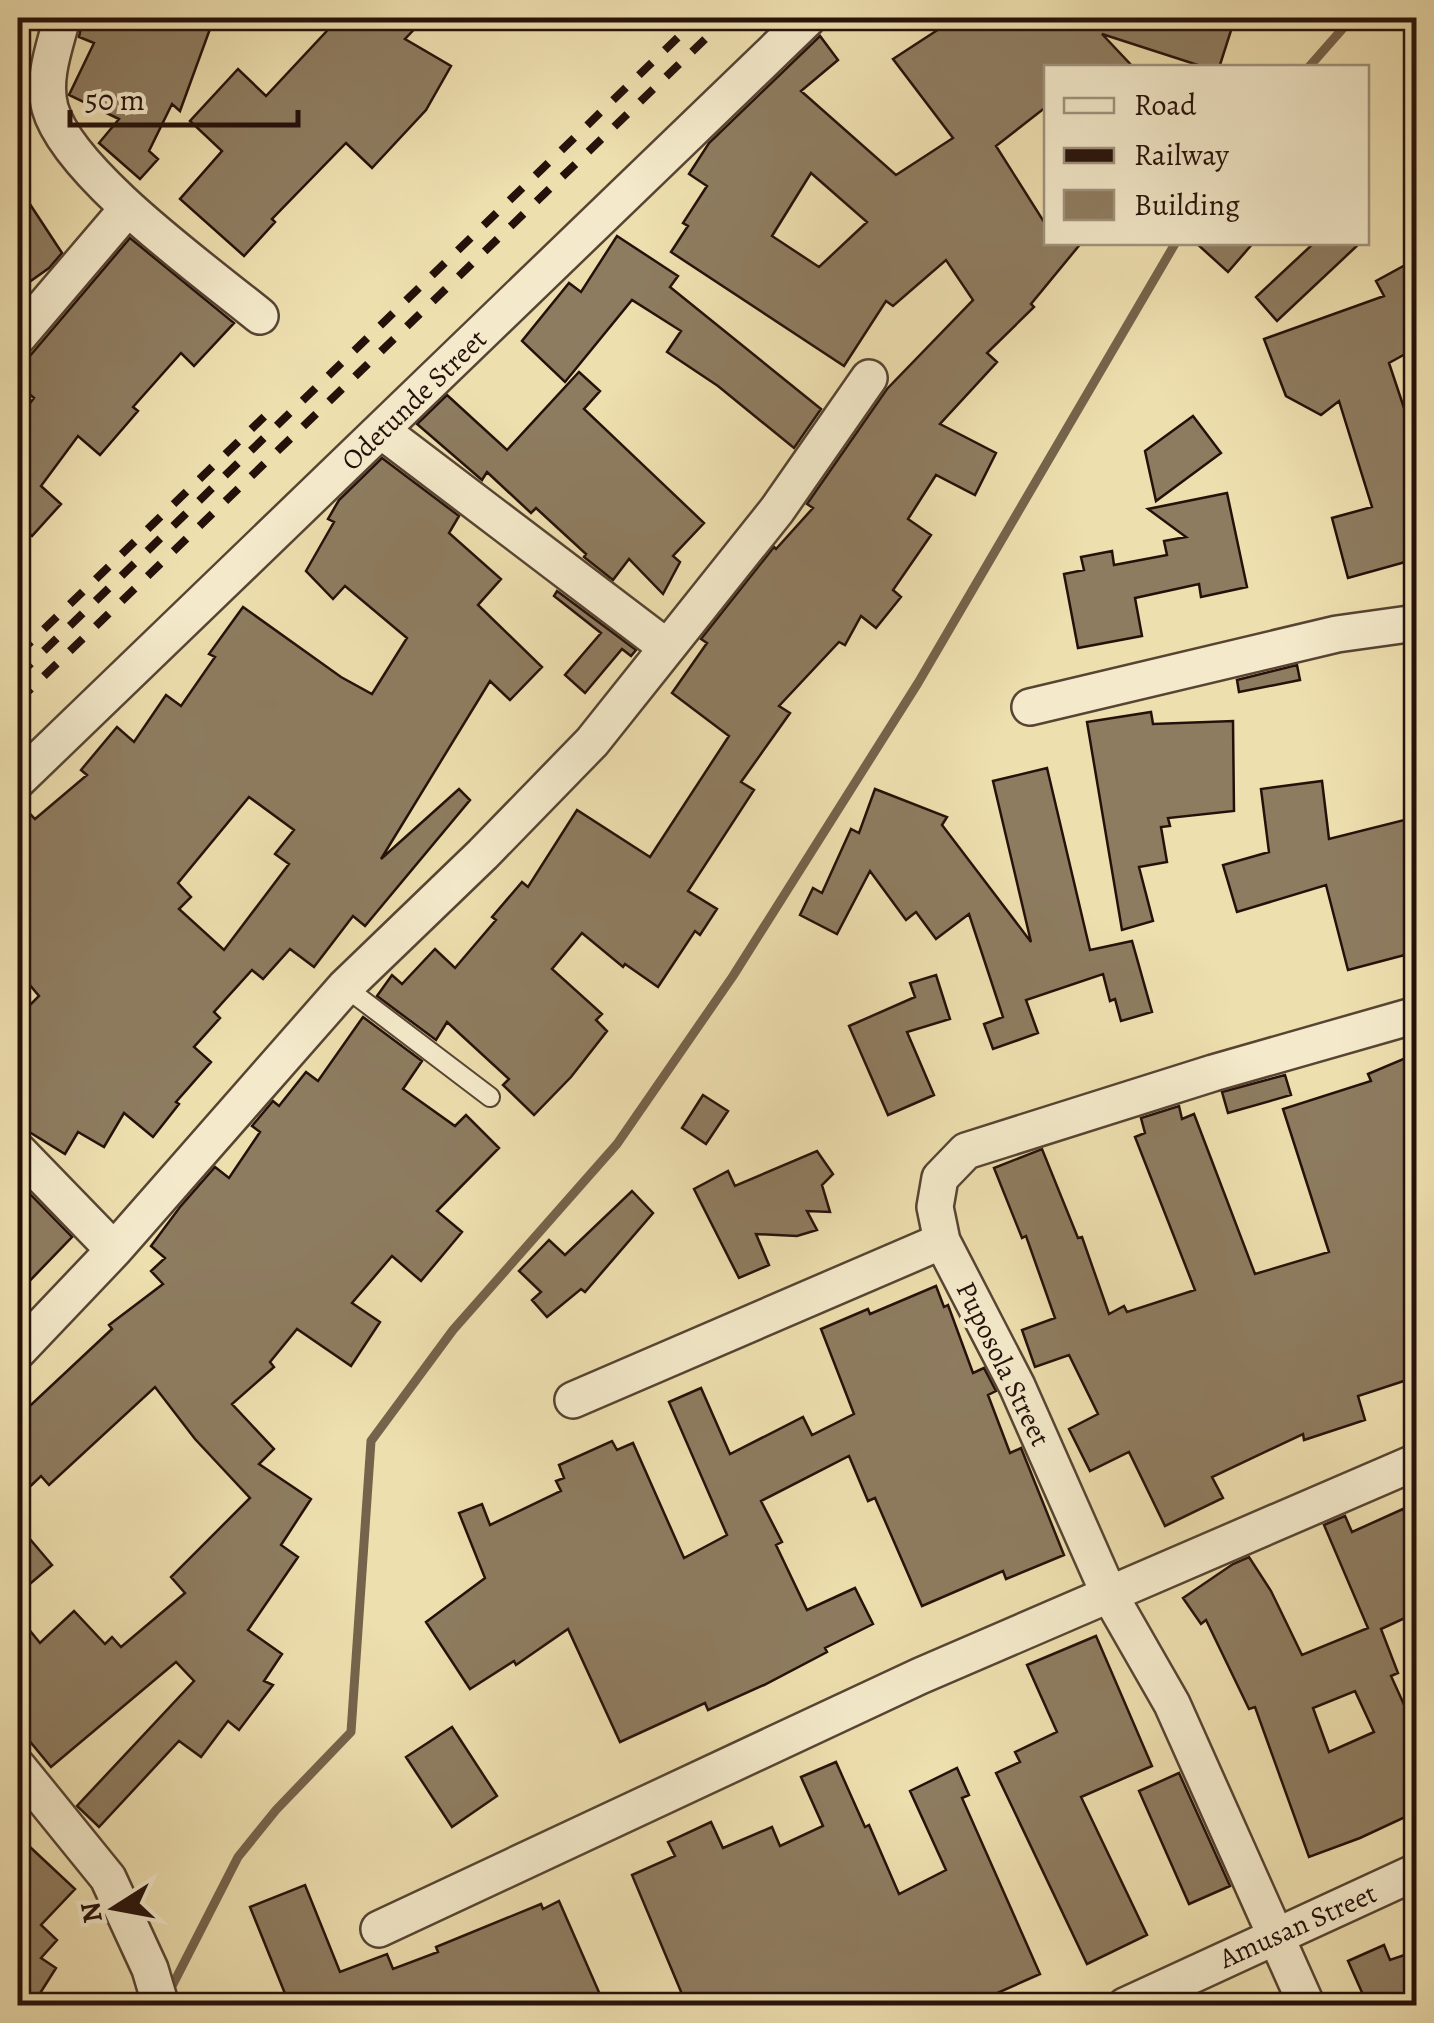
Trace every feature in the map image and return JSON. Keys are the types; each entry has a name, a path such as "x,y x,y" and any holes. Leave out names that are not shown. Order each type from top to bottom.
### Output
{"street":[{"path":"62,18 48,72 49,106 63,140 128,208 260,316"},
{"name":"Odetunde Street","path":"18,780 808,18"},
{"path":"18,337 128,208"},
{"path":"18,1351 114,1250 345,987 592,742 777,510 869,378"},
{"path":"382,431 665,646"},
{"path":"1030,708 1337,634 1416,623"},
{"name":"Puposola Street","path":"1307,2006 1172,1704 1109,1594 1017,1386 942,1241 935,1207 940,1178 966,1151 1212,1073 1416,1015"},
{"path":"18,1151 114,1250"},
{"path":"573,1400 942,1241"},
{"path":"379,1929 920,1676 1416,1462"},
{"path":"18,1767 108,1878 150,1969 161,2006"},
{"name":"Amusan Street","path":"1125,2006 1416,1872"}],"lane":[{"path":"345,987 490,1098"}],"building":[{"path":"83,18 214,18 180,111 172,104 149,151 158,159 140,179 99,143 119,119 69,95 94,43 79,37"},
{"path":"339,18 425,18 405,39 451,66 426,110 372,168 346,143 272,219 275,222 244,256 180,199 222,151 190,121 238,69 266,96"},
{"path":"956,18 1235,18 1220,65 1198,65 1102,34 1131,65 1044,65 1044,109 996,146 1044,222 1044,245 1080,245 1031,304 1034,307 987,353 997,362 940,424 996,453 975,495 936,475 908,519 931,535 893,590 901,597 876,628 861,616 845,645 839,642 779,706 790,713 741,782 754,790 688,891 717,909 700,935 695,931 658,987 625,964 623,967 582,933 552,969 602,1014 596,1020 607,1031 571,1077 534,1115 503,1085 509,1079 447,1022 436,1040 377,996 392,975 402,984 435,949 455,968 522,882 528,887 577,810 650,857 729,736 672,693 707,643 701,639 774,547 813,508 807,504 887,389 973,300 946,260 893,306 886,301 844,366 671,252 688,226 683,223 707,186 689,174 709,143 820,36 838,60 801,91 896,175 953,138 893,59","holes":["811,173 867,222 819,267 772,236"]},
{"path":"18,186 62,253 49,268 18,290"},
{"path":"617,236 678,276 670,287 821,409 794,448 718,386 667,352 681,331 632,300 565,382 522,341 569,283 581,292"},
{"path":"130,238 234,323 194,366 181,353 133,407 138,411 100,455 78,436 41,486 61,504 32,536 18,524 18,419 34,398 18,384 18,370"},
{"path":"1198,245 1251,245 1228,272"},
{"path":"1312,245 1358,245 1277,321 1256,297"},
{"path":"1409,263 1416,277 1416,348 1389,363 1404,408 1410,406 1416,426 1416,559 1348,578 1332,518 1372,507 1339,401 1321,415 1286,396 1264,339 1384,296 1376,281"},
{"path":"579,372 600,391 584,409 704,523 673,556 680,562 663,594 629,559 613,580 584,557 586,554 536,508 531,513 487,472 482,480 417,424 447,395 507,450"},
{"path":"1193,416 1221,453 1156,501 1145,451"},
{"path":"382,458 459,516 449,533 501,579 478,605 542,667 510,700 490,681 381,859 459,789 470,800 365,926 353,916 314,967 290,949 263,979 252,970 214,1012 220,1018 194,1047 211,1062 176,1102 179,1104 153,1137 124,1113 104,1147 78,1132 65,1154 18,1125 27,1106 18,1098 18,1031 29,1016 24,1011 39,996 18,971 18,801 35,819 87,775 81,770 117,727 134,742 166,695 181,706 215,657 209,654 243,607 341,677 372,694 407,638 345,586 333,599 306,571 334,522 328,519 339,500","holes":["249,797 294,830 275,854 289,864 224,950 179,909 191,897 178,883"]},
{"path":"1227,493 1247,587 1201,597 1199,584 1135,598 1142,636 1078,648 1064,574 1084,570 1081,557 1112,551 1114,565 1167,555 1164,541 1186,537 1148,509"},
{"path":"557,591 636,650 631,656 622,649 585,693 565,675 601,633 554,596"},
{"path":"1297,665 1300,680 1239,692 1237,680"},
{"path":"1151,712 1153,724 1233,721 1234,811 1168,818 1170,826 1161,827 1167,862 1139,867 1153,921 1122,930 1087,722"},
{"path":"1047,768 1090,950 1132,941 1152,1012 1121,1021 1115,999 1110,1001 1103,974 1026,1000 1038,1033 993,1049 984,1024 1003,1017 969,914 936,939 916,912 906,920 870,871 837,934 800,915 813,888 822,893 851,829 859,833 875,789 947,817 942,825 1031,942 993,781"},
{"path":"1322,781 1329,839 1416,817 1416,952 1348,970 1326,885 1237,912 1223,865 1269,852 1261,789"},
{"path":"936,975 950,1019 907,1032 934,1095 888,1115 849,1026 915,997 910,983"},
{"path":"363,1017 422,1061 403,1089 455,1126 466,1115 499,1148 437,1211 462,1232 421,1281 392,1256 352,1303 380,1322 351,1366 297,1329 270,1362 274,1367 232,1404 274,1449 259,1464 311,1499 281,1545 298,1557 248,1630 282,1654 264,1681 273,1685 239,1730 228,1721 201,1757 179,1741 99,1827 77,1806 194,1681 176,1662 51,1767 18,1727 18,1616 40,1643 74,1611 105,1644 112,1637 121,1647 185,1593 171,1577 250,1498 195,1439 155,1387 49,1485 41,1476 18,1498 18,1417 112,1329 109,1325 163,1284 151,1271 165,1258 151,1246 180,1207 215,1167 229,1178 260,1132 252,1126 273,1101 279,1106 306,1072 318,1081"},
{"path":"1408,1057 1416,1073 1416,1377 1358,1396 1365,1420 1304,1440 1303,1434 1212,1477 1223,1498 1165,1526 1129,1452 1090,1471 1069,1429 1098,1414 1069,1355 1035,1367 1022,1330 1055,1318 1026,1236 1022,1238 994,1168 1042,1149 1078,1238 1082,1237 1109,1314 1124,1306 1127,1312 1195,1290 1135,1137 1145,1133 1141,1118 1179,1106 1182,1119 1194,1114 1255,1274 1329,1252 1283,1109 1371,1081 1368,1074"},
{"path":"1285,1075 1291,1095 1228,1113 1222,1092"},
{"path":"703,1095 728,1111 706,1144 682,1128"},
{"path":"817,1151 833,1174 822,1185 830,1212 807,1211 817,1230 797,1236 756,1234 769,1265 739,1278 694,1189 728,1171 735,1186"},
{"path":"632,1191 653,1213 585,1292 581,1289 547,1317 532,1300 541,1292 519,1271 549,1240 565,1255"},
{"path":"28,1192 72,1237 18,1293 18,1203"},
{"path":"936,1286 944,1307 948,1305 973,1373 984,1368 996,1391 988,1395 1010,1453 1021,1448 1064,1555 1006,1579 1003,1571 922,1606 875,1498 868,1501 849,1456 761,1501 782,1542 776,1545 807,1610 855,1588 873,1624 764,1685 708,1710 705,1703 620,1742 568,1629 516,1665 514,1661 470,1689 426,1622 485,1578 459,1513 482,1504 490,1525 561,1491 556,1481 564,1478 559,1465 612,1441 617,1450 633,1443 684,1558 727,1535 669,1402 701,1388 730,1454 803,1417 812,1435 854,1414 821,1329 868,1309 870,1314"},
{"path":"1403,1509 1416,1538 1416,1613 1381,1629 1398,1673 1391,1676 1416,1731 1416,1812 1309,1857 1255,1707 1249,1709 1206,1620 1201,1624 1183,1598 1249,1557 1271,1591 1302,1655 1368,1628 1324,1525 1345,1516 1352,1532","holes":["1355,1691 1374,1732 1329,1752 1313,1708"]},
{"path":"18,1525 52,1565 18,1594"},
{"path":"1096,1636 1152,1766 1081,1797 1147,1935 1087,1964 996,1773 1020,1762 1015,1752 1057,1732 1027,1665"},
{"path":"452,1727 497,1796 452,1827 406,1757"},
{"path":"836,1762 899,1894 946,1870 910,1791 957,1768 969,1795 962,1798 1040,1974 968,2006 687,2006 632,1875 675,1856 668,1842 711,1822 723,1848 772,1827 780,1846 823,1826 801,1777"},
{"path":"1179,1773 1230,1886 1189,1904 1139,1791"},
{"path":"30,1847 75,1889 41,1925 57,1940 41,1958 56,1968 32,2006 18,2006 18,1861"},
{"path":"305,1885 340,1972 387,1954 393,1969 438,1952 436,1947 541,1904 543,1909 559,1901 605,2006 290,2006 250,1907"},
{"path":"1384,1945 1390,1960 1416,1951 1416,2006 1368,2006 1348,1961"}],"waterway":[{"path":"1311,65 1352,18"},
{"path":"168,1994 238,1857 276,1810 351,1732 371,1441 453,1330 617,1144 733,976 918,683 1174,245"}],"railway":[{"path":"18,676 698,18"},
{"path":"18,701 727,18"},
{"path":"18,654 266,415"}]}
